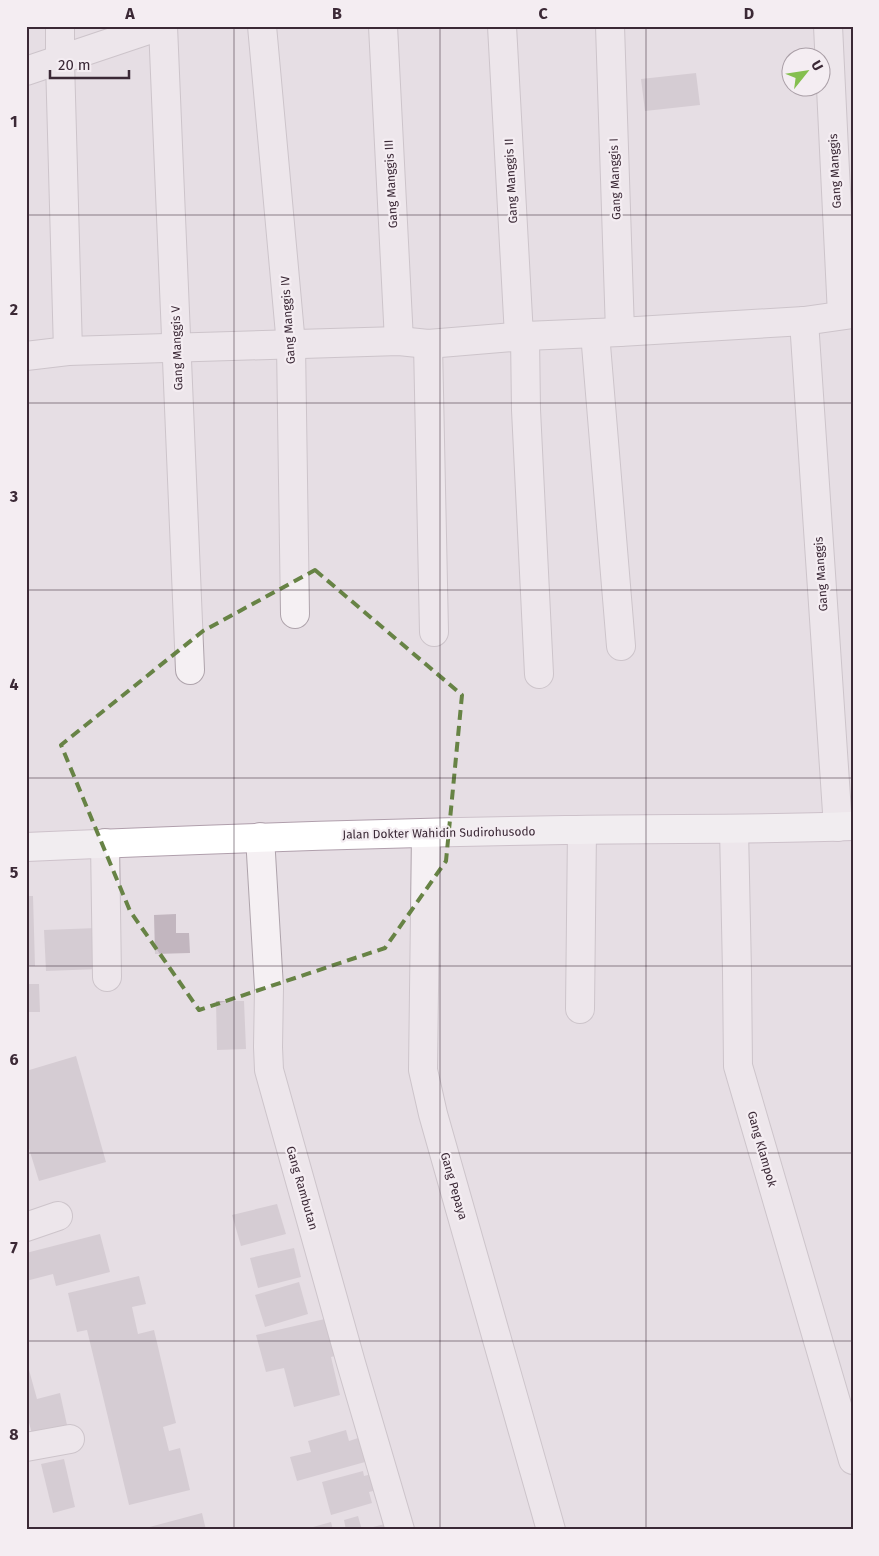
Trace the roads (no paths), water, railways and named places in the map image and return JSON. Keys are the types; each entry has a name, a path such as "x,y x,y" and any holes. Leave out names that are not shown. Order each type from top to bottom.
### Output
{"main road":[{"name":"Jalan Dokter Wahidin Sudirohusodo","path":"26,847 260,837 846,826"}],"street":[{"path":"60,26 68,351"},
{"path":"26,71 161,26"},
{"name":"Gang Manggis V","path":"161,26 190,670"},
{"name":"Gang Manggis IV","path":"262,26 291,345 295,614"},
{"name":"Gang Manggis III","path":"383,26 399,342"},
{"name":"Gang Manggis II","path":"502,26 522,336 539,674"},
{"name":"Gang Manggis I","path":"610,26 607,332 621,646"},
{"name":"Gang Manggis","path":"828,26 847,314"},
{"path":"26,356 68,351 399,342 428,344 522,336 804,321 847,314"},
{"name":"Gang Manggis","path":"804,321 846,826"},
{"path":"428,344 434,632"},
{"name":"Gang Klampok","path":"734,829 738,972 737,1055 851,1448"},
{"path":"580,1010 582,830"},
{"name":"Gang Pepaya","path":"426,833 424,1059 433,1114 551,1530"},
{"name":"Gang Rambutan","path":"260,837 269,988 268,1059 348,1354 400,1530"},
{"path":"105,843 107,977"},
{"path":"26,1228 58,1216"},
{"path":"26,1447 70,1439"}]}
